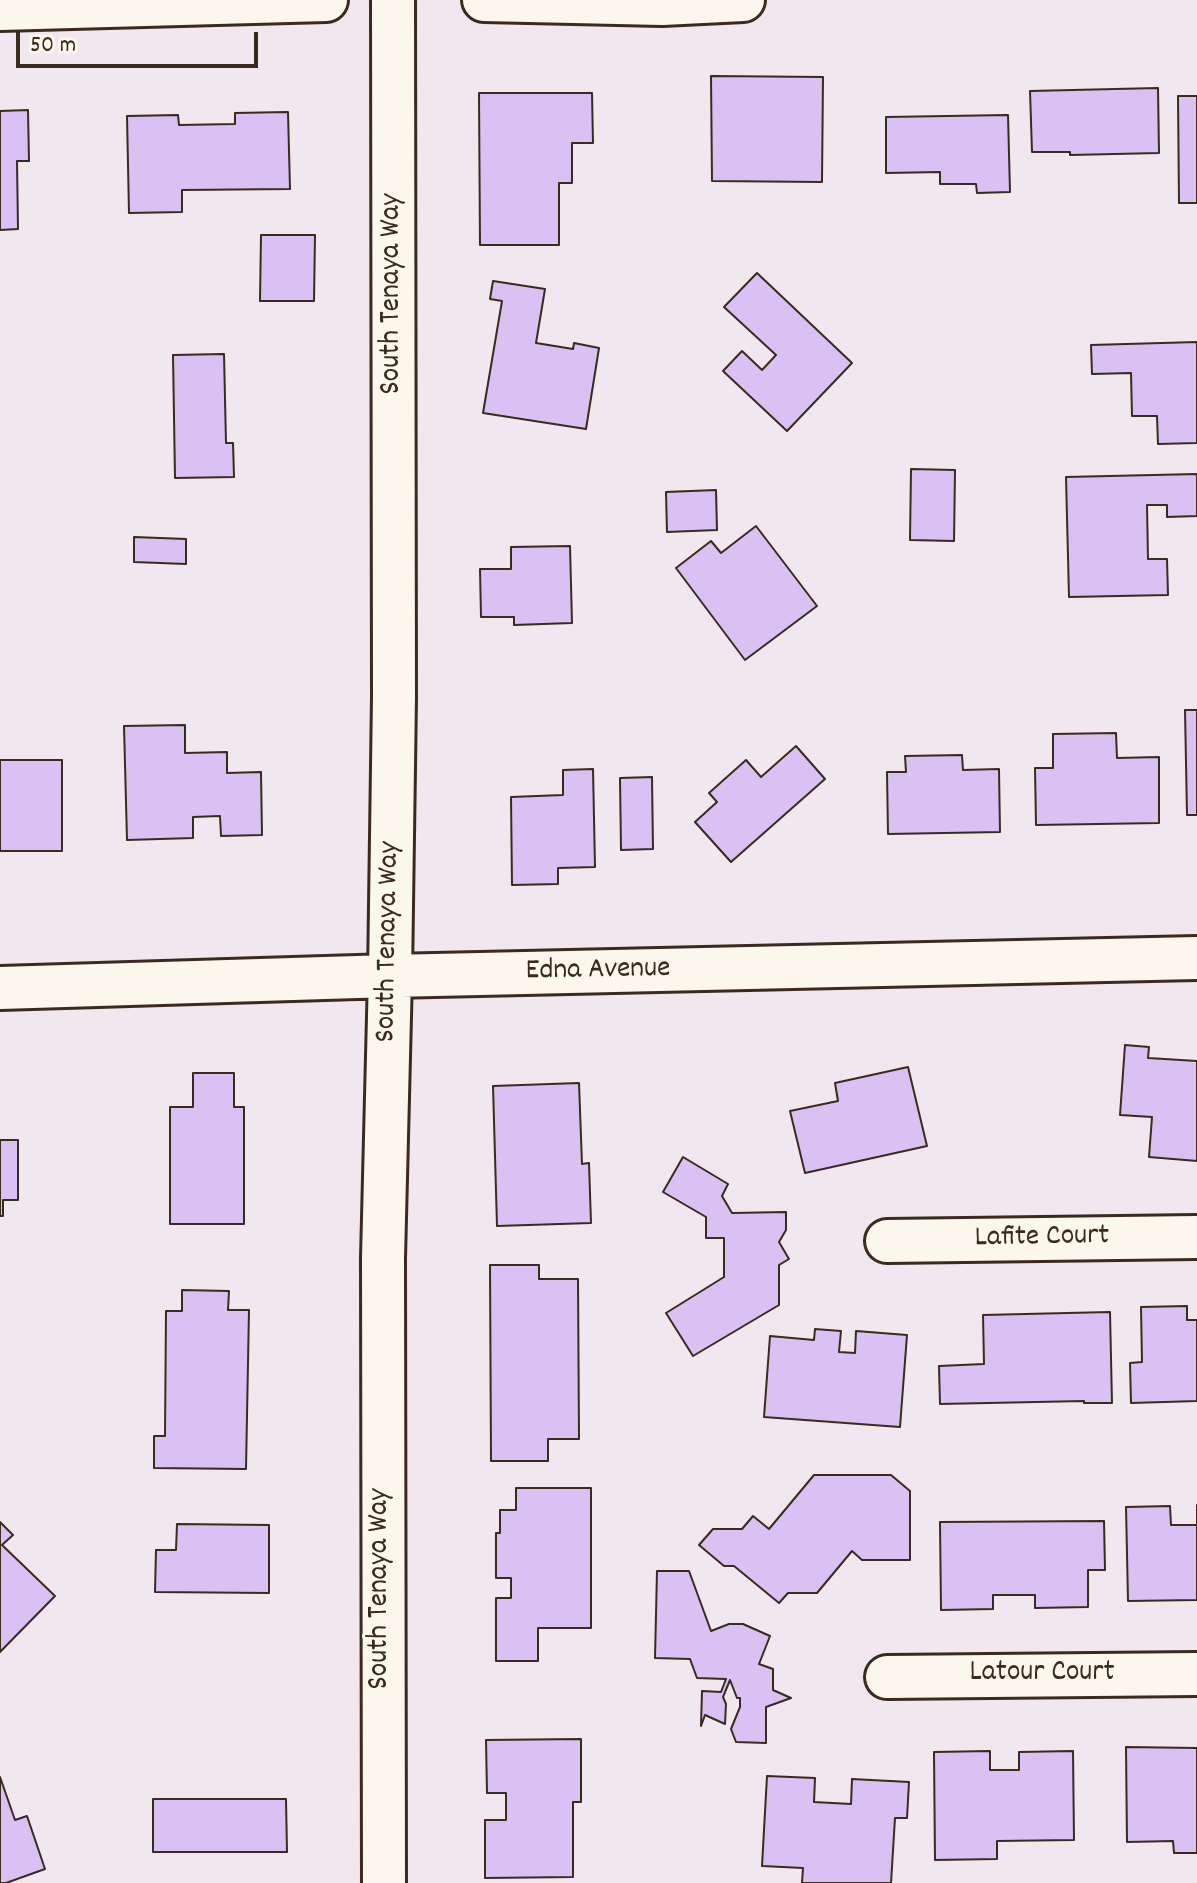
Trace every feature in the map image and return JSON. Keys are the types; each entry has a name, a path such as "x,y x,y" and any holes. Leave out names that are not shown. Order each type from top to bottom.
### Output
{"street":[{"path":"0,9 326,0"},
{"name":"South Tenaya Way","path":"384,1883 383,1258 394,697 393,0"},
{"path":"484,0 662,4 743,0"},
{"name":"Edna Avenue","path":"0,988 1197,958"},
{"name":"Lafite Court","path":"887,1241 1197,1237"},
{"name":"Latour Court","path":"887,1677 1197,1674"}],"building":[{"path":"711,76 823,77 822,182 712,181"},
{"path":"1158,88 1159,153 1070,155 1070,152 1032,152 1030,91"},
{"path":"479,93 592,93 593,143 572,143 572,183 559,183 559,245 480,245"},
{"path":"1178,96 1197,96 1197,203 1179,203"},
{"path":"28,110 29,161 17,161 18,229 0,230 0,111"},
{"path":"288,112 290,189 182,190 182,212 129,213 127,116 178,115 179,125 235,124 235,113"},
{"path":"1008,115 1010,192 977,193 976,184 940,184 940,172 886,173 886,117"},
{"path":"261,235 315,235 314,301 260,301"},
{"path":"757,273 852,363 787,431 723,371 742,351 762,370 776,355 724,307"},
{"path":"493,281 545,289 536,343 573,349 574,343 599,348 586,429 483,413 502,301 490,299"},
{"path":"1197,342 1197,443 1158,444 1157,416 1132,416 1131,373 1092,374 1091,345"},
{"path":"224,354 226,443 233,443 234,477 175,478 173,355"},
{"path":"911,469 955,470 954,541 910,540"},
{"path":"1197,474 1197,516 1167,517 1167,505 1147,505 1148,559 1167,559 1168,595 1069,597 1066,477"},
{"path":"716,490 717,530 667,532 666,492"},
{"path":"756,526 817,606 745,660 676,568 711,541 721,553"},
{"path":"134,537 186,539 186,564 134,562"},
{"path":"570,546 572,623 514,625 514,617 481,617 480,569 511,569 511,547"},
{"path":"1185,710 1197,710 1197,815 1187,815"},
{"path":"185,725 185,753 227,752 227,773 261,772 262,835 221,836 220,816 193,817 193,838 127,840 124,726"},
{"path":"1116,733 1117,758 1159,757 1159,823 1036,825 1035,768 1053,768 1053,734"},
{"path":"796,746 825,779 731,862 695,822 717,802 709,793 746,760 761,777"},
{"path":"962,755 963,770 999,769 1000,832 888,834 887,772 906,772 905,756"},
{"path":"0,760 62,760 62,851 0,851"},
{"path":"593,769 595,867 558,868 558,884 512,885 511,797 563,795 563,770"},
{"path":"652,777 653,849 621,850 620,778"},
{"path":"1125,1045 1149,1047 1148,1058 1197,1061 1197,1161 1149,1157 1152,1117 1120,1115"},
{"path":"908,1067 927,1146 805,1173 790,1111 838,1101 835,1083"},
{"path":"193,1073 234,1073 234,1107 244,1107 244,1224 170,1224 170,1107 193,1107"},
{"path":"579,1083 582,1164 589,1163 591,1223 497,1226 493,1086"},
{"path":"0,1140 18,1140 18,1200 3,1200 3,1216 0,1216"},
{"path":"683,1157 728,1184 722,1196 732,1213 786,1212 786,1230 779,1242 789,1259 779,1265 779,1305 693,1356 666,1313 724,1277 724,1238 706,1238 706,1217 663,1192"},
{"path":"490,1265 539,1265 539,1279 578,1279 579,1439 548,1439 548,1461 491,1461"},
{"path":"182,1290 229,1291 228,1310 249,1310 246,1469 154,1468 154,1436 165,1436 166,1311 182,1311"},
{"path":"1187,1306 1187,1320 1197,1320 1197,1401 1131,1403 1130,1363 1142,1362 1141,1307"},
{"path":"1110,1312 1112,1403 940,1404 939,1366 984,1364 983,1315"},
{"path":"815,1329 841,1331 839,1352 855,1353 856,1331 907,1335 900,1427 764,1417 770,1336 814,1340"},
{"path":"814,1475 891,1475 910,1491 910,1560 862,1560 852,1551 817,1593 788,1593 779,1603 734,1566 724,1566 699,1545 713,1529 742,1529 753,1516 769,1529"},
{"path":"516,1488 591,1488 591,1628 538,1628 538,1661 496,1661 496,1598 511,1598 511,1578 496,1578 496,1533 500,1533 500,1510 516,1510"},
{"path":"1170,1506 1171,1525 1197,1525 1197,1600 1128,1601 1126,1507"},
{"path":"1104,1521 1105,1570 1088,1570 1088,1607 1035,1608 1035,1595 993,1595 993,1609 941,1610 940,1522"},
{"path":"0,1522 13,1535 2,1545 55,1596 0,1652"},
{"path":"177,1524 269,1525 269,1593 155,1592 156,1550 176,1550"},
{"path":"657,1571 689,1571 711,1631 729,1624 743,1624 770,1636 759,1664 773,1669 773,1690 791,1698 766,1707 766,1743 736,1742 731,1729 740,1707 740,1698 737,1698 730,1680 723,1697 726,1704 725,1724 705,1715 701,1726 702,1691 721,1692 726,1679 697,1678 690,1659 655,1658"},
{"path":"581,1739 581,1802 573,1802 573,1877 485,1878 485,1820 506,1820 506,1793 487,1793 486,1740"},
{"path":"1126,1747 1197,1748 1197,1853 1174,1853 1173,1841 1127,1842"},
{"path":"990,1751 990,1770 1019,1770 1019,1752 1073,1751 1074,1840 997,1841 997,1859 935,1860 934,1752"},
{"path":"767,1776 815,1778 814,1802 851,1804 852,1779 909,1782 907,1818 895,1818 891,1883 802,1883 803,1868 762,1866"},
{"path":"0,1777 15,1820 27,1816 45,1869 6,1883 0,1883"},
{"path":"153,1799 286,1799 287,1852 153,1852"}]}
